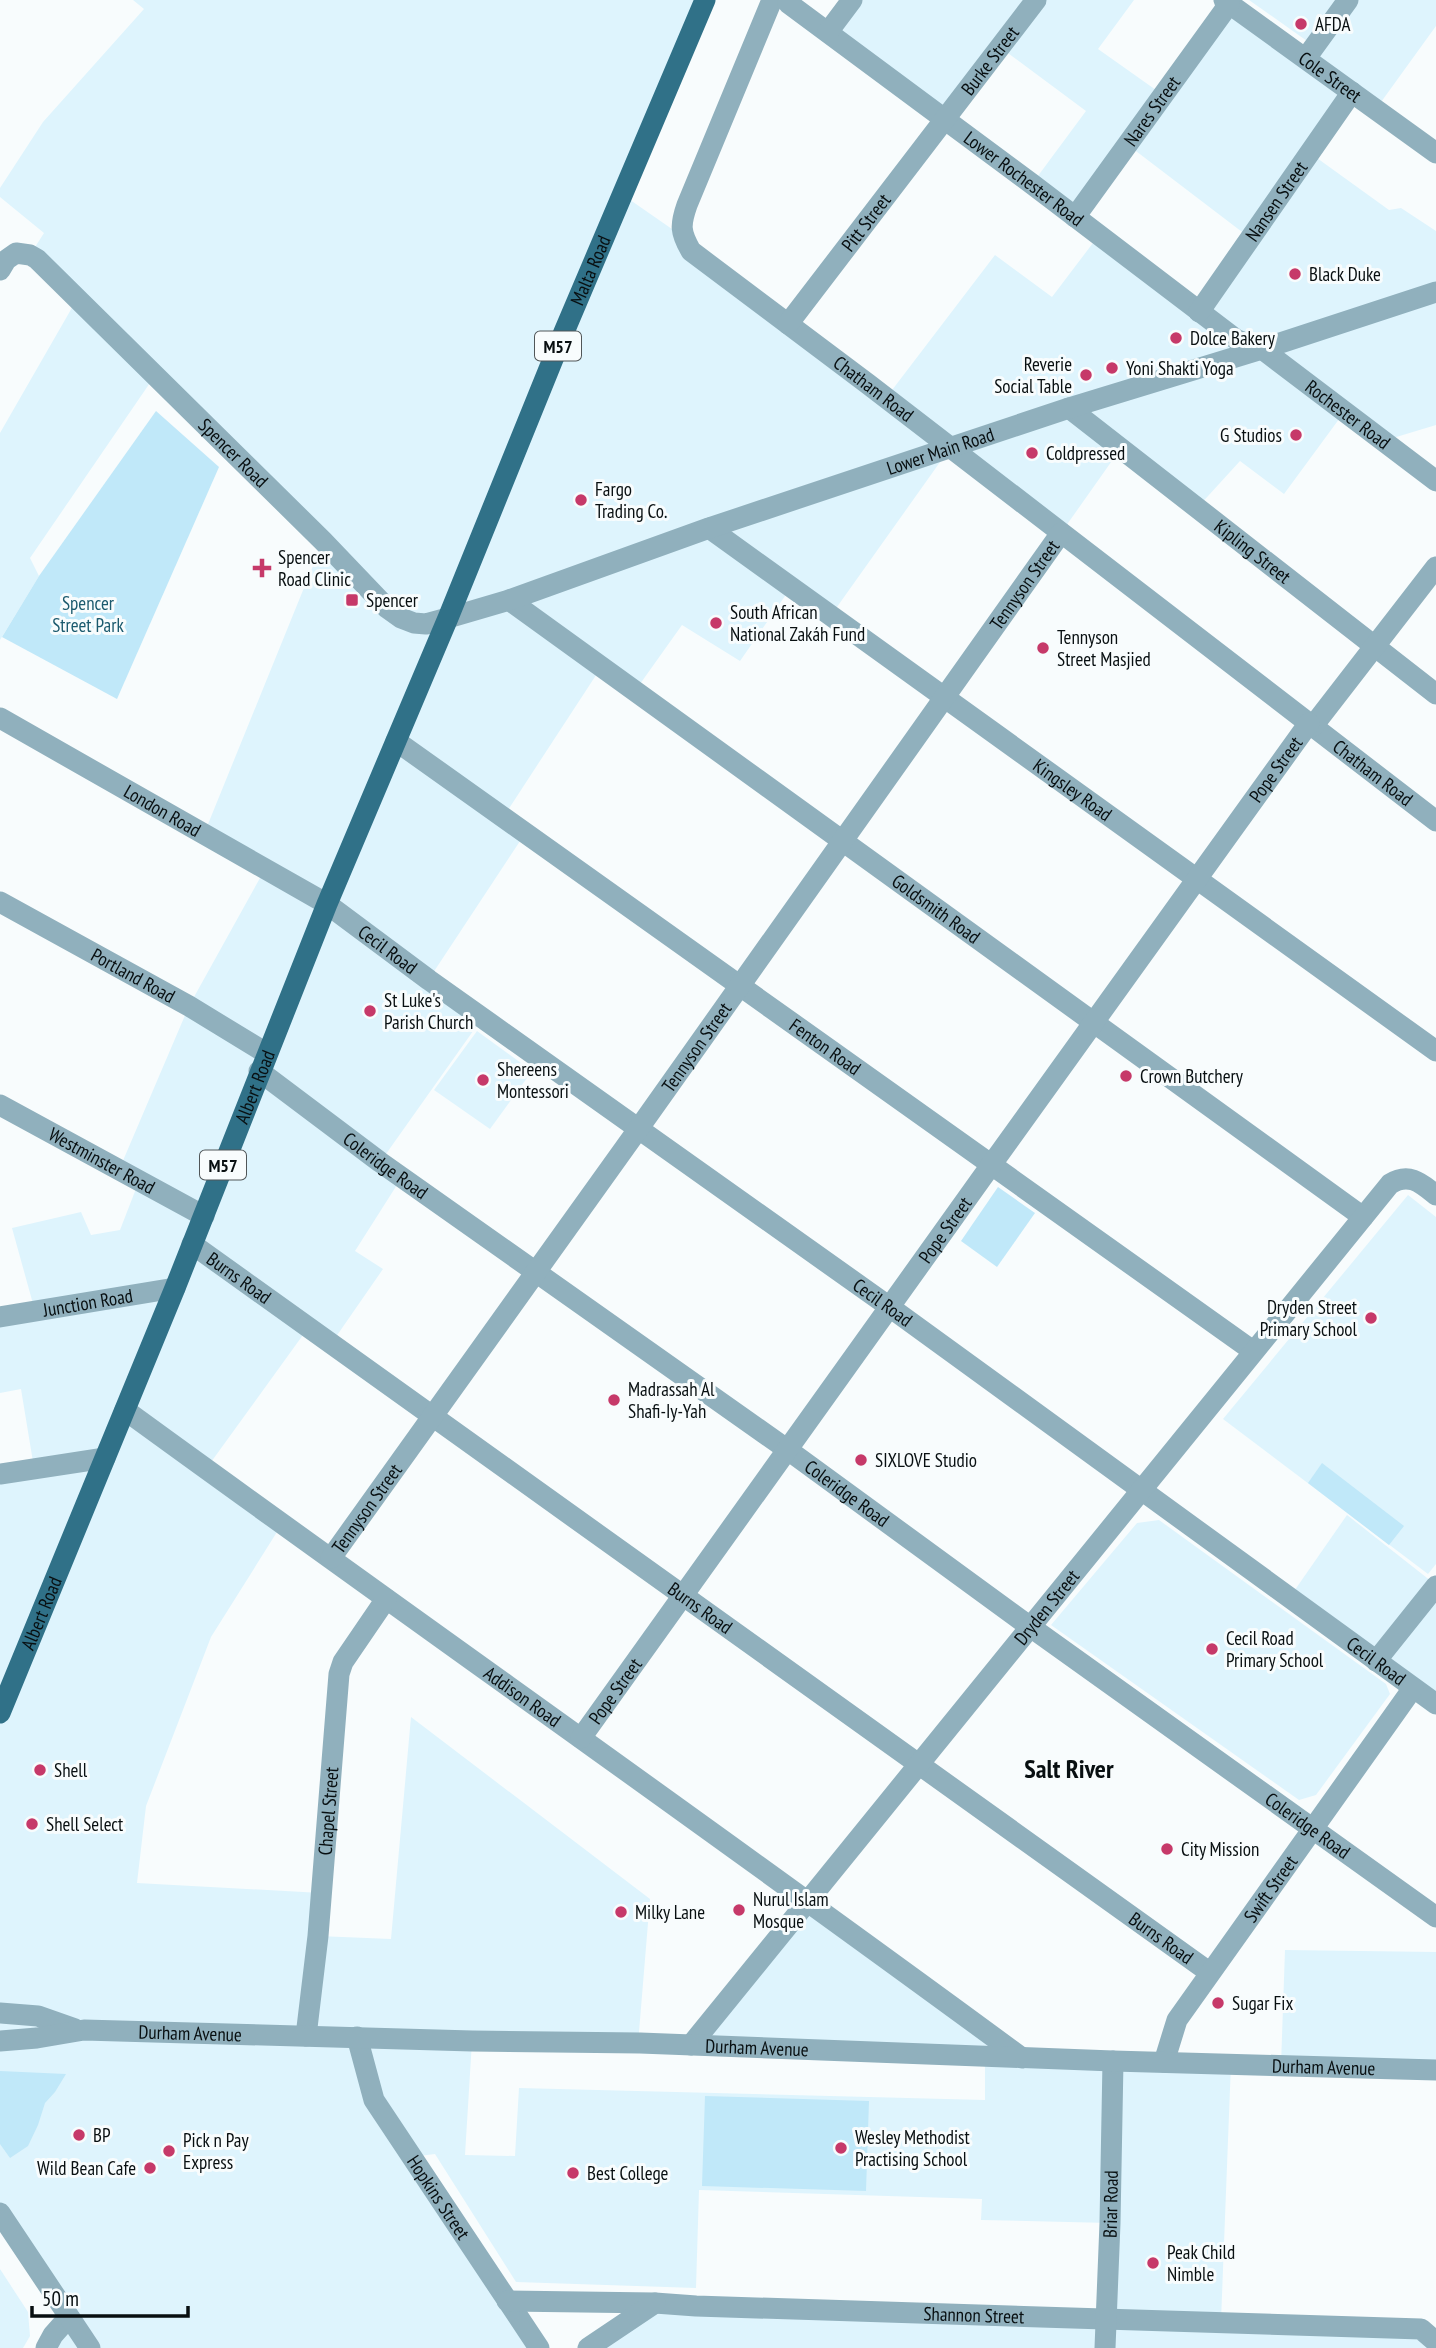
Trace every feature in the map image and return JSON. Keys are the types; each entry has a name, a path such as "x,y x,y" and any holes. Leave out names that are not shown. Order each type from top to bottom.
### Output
{"main road":[{"name":"Malta Road","path":"448,618 564,332 705,0"},
{"name":"Albert Road","path":"0,1713 175,1288 327,904 448,618"}],"street":[{"path":"828,32 852,0"},
{"name":"Burke Street","path":"944,119 1036,0"},
{"path":"1306,58 1348,0"},
{"name":"Lower Rochester Road","path":"780,2 828,32 1237,340 1262,349"},
{"name":"Chatham Road","path":"780,2 687,205 682,221 682,236 691,251 1436,821"},
{"name":"Cole Street","path":"1226,2 1436,153"},
{"name":"Nares Street","path":"1075,217 1226,2"},
{"name":"Nansen Street","path":"1199,312 1352,92"},
{"name":"Pitt Street","path":"788,324 944,119"},
{"name":"Spencer Road","path":"0,270 6,260 16,253 30,255 70,291 387,608 414,623 426,624 448,618"},
{"name":"Lower Main Road","path":"448,618 509,600 709,528 1069,408 1436,292"},
{"name":"Rochester Road","path":"1262,349 1436,481"},
{"name":"Kipling Street","path":"1069,408 1436,694"},
{"name":"Kingsley Road","path":"709,528 1436,1051"},
{"name":"Tennyson Street","path":"331,1559 1061,533"},
{"name":"Pope Street","path":"581,1738 891,1308 990,1164 1195,878 1311,724 1436,567"},
{"name":"Goldsmith Road","path":"509,600 1363,1217"},
{"name":"London Road","path":"0,718 327,904"},
{"name":"Fenton Road","path":"396,741 1253,1351"},
{"name":"Portland Road","path":"0,902 188,1006 263,1062"},
{"name":"Cecil Road","path":"327,904 429,980 1142,1489 1436,1704"},
{"name":"Coleridge Road","path":"263,1062 380,1161 788,1450 1436,1917"},
{"name":"Westminster Road","path":"0,1105 204,1216"},
{"name":"Dryden Street","path":"691,2045 1390,1184 1406,1178 1420,1182 1436,1195"},
{"name":"Burns Road","path":"192,1244 1209,1972"},
{"name":"Junction Road","path":"0,1317 175,1288"},
{"name":"Addison Road","path":"125,1410 810,1900 1023,2058"},
{"path":"0,1474 105,1458"},
{"path":"1376,1661 1436,1586"},
{"name":"Chapel Street","path":"306,2036 318,1936 339,1674 343,1662 386,1599"},
{"name":"Swift Street","path":"1164,2062 1177,2020 1413,1688"},
{"name":"Durham Avenue","path":"0,2012 38,2016 77,2030"},
{"name":"Durham Avenue","path":"0,2041 37,2038 77,2030 691,2045 1436,2070"},
{"name":"Hopkins Street","path":"357,2037 374,2100 539,2348"},
{"name":"Briar Road","path":"1105,2348 1113,2061"},
{"path":"0,2213 90,2348"},
{"name":"Shannon Street","path":"507,2301 655,2303 1421,2329 1433,2343"},
{"path":"588,2348 655,2303"},
{"path":"46,2348 53,2335 69,2317"}],"shaded area":[{"path":"133,0 705,0 623,195 682,236 886,398 995,255 1052,297 1099,235 1199,312 1250,238 1128,145 1075,217 1032,184 1086,111 1001,48 944,119 828,32 852,0 1134,0 1098,49 1163,95 1229,4 1306,58 1348,0 1436,0 1436,26 1376,109 1352,92 1310,153 1389,210 1401,208 1436,231 1436,425 1383,441 1345,411 1284,494 1240,461 1198,507 1121,448 1061,533 950,448 832,614 792,586 740,661 682,625 635,691 602,666 504,816 526,832 429,979 483,1017 381,1161 402,1177 355,1251 383,1269 331,1344 308,1328 206,1469 282,1524 211,1637 146,1806 137,1883 321,1893 318,1936 391,1939 411,1717 650,1899 638,2044 472,2041 465,2155 515,2156 519,2088 985,2100 985,2057 691,2045 810,1901 1022,2058 1231,2063 1221,2321 1421,2329 1436,2348 588,2348 655,2303 1105,2318 1110,2223 981,2220 982,2199 699,2190 696,2288 516,2282 435,2154 411,2157 539,2348 46,2348 69,2317 0,2213 0,1474 34,1468 21,1389 0,1393 0,1317 35,1311 12,1228 81,1212 91,1235 120,1230 139,1181 119,1170 189,1006 265,869 204,834 323,541 154,377 30,558 39,576 0,640 0,433 77,299 30,255 44,233 0,197 0,188 43,122 144,9"},
{"name":"AFDA","path":"1249,0 1337,0 1307,41"},
{"name":"Shereens Montessori","path":"477,1031 532,1071 490,1129 434,1090"},
{"name":"Dryden Street Primary School","path":"1408,1195 1436,1217 1436,1564 1428,1574 1223,1419"},
{"path":"1347,1515 1436,1585 1436,1704 1290,1597"},
{"name":"Cecil Road Primary School","path":"1159,1520 1386,1684 1390,1694 1316,1795 1299,1800 1051,1625 1137,1523"},
{"path":"1285,1950 1436,1952 1436,2070 1281,2065"},
{"path":"0,2269 28,2312 30,2336 23,2348 0,2348"}],"green space":[{"name":"Spencer Street Park","path":"156,411 219,467 117,699 2,637 39,576"},
{"path":"998,1187 1035,1213 997,1267 961,1241"},
{"path":"1322,1463 1404,1526 1389,1545 1308,1483"},
{"path":"0,2071 66,2074 45,2103 28,2146 10,2158 0,2144"},
{"path":"705,2096 869,2101 866,2191 702,2186"}],"place":[{"name":"AFDA","path":"1301,24"},
{"name":"Black Duke","path":"1295,274"},
{"name":"Dolce Bakery","path":"1176,338"},
{"name":"Yoni Shakti Yoga","path":"1112,368"},
{"name":"Reverie Social Table","path":"1086,375"},
{"name":"G Studios","path":"1296,435"},
{"name":"Coldpressed","path":"1032,453"},
{"name":"Fargo Trading Co.","path":"581,500"},
{"name":"Spencer Road Clinic","path":"262,568"},
{"name":"Spencer","path":"352,600"},
{"name":"South African National Zakáh Fund","path":"716,623"},
{"name":"Tennyson Street Masjied","path":"1043,648"},
{"name":"St Luke's Parish Church","path":"370,1011"},
{"name":"Crown Butchery","path":"1126,1076"},
{"name":"Shereens Montessori","path":"483,1080"},
{"name":"Dryden Street Primary School","path":"1371,1318"},
{"name":"Madrassah Al Shafi-Iy-Yah","path":"614,1400"},
{"name":"SIXLOVE Studio","path":"861,1460"},
{"name":"Cecil Road Primary School","path":"1212,1649"},
{"name":"Shell","path":"40,1770"},
{"name":"Shell Select","path":"32,1824"},
{"name":"City Mission","path":"1167,1849"},
{"name":"Nurul Islam Mosque","path":"739,1910"},
{"name":"Milky Lane","path":"621,1912"},
{"name":"Sugar Fix","path":"1218,2003"},
{"name":"BP","path":"79,2135"},
{"name":"Wesley Methodist Practising School","path":"841,2148"},
{"name":"Pick n Pay Express","path":"169,2151"},
{"name":"Wild Bean Cafe","path":"150,2168"},
{"name":"Best College","path":"573,2173"},
{"name":"Peak Child Nimble","path":"1153,2263"}],"district":[{"name":"Salt River","path":"1069,1768"}]}
